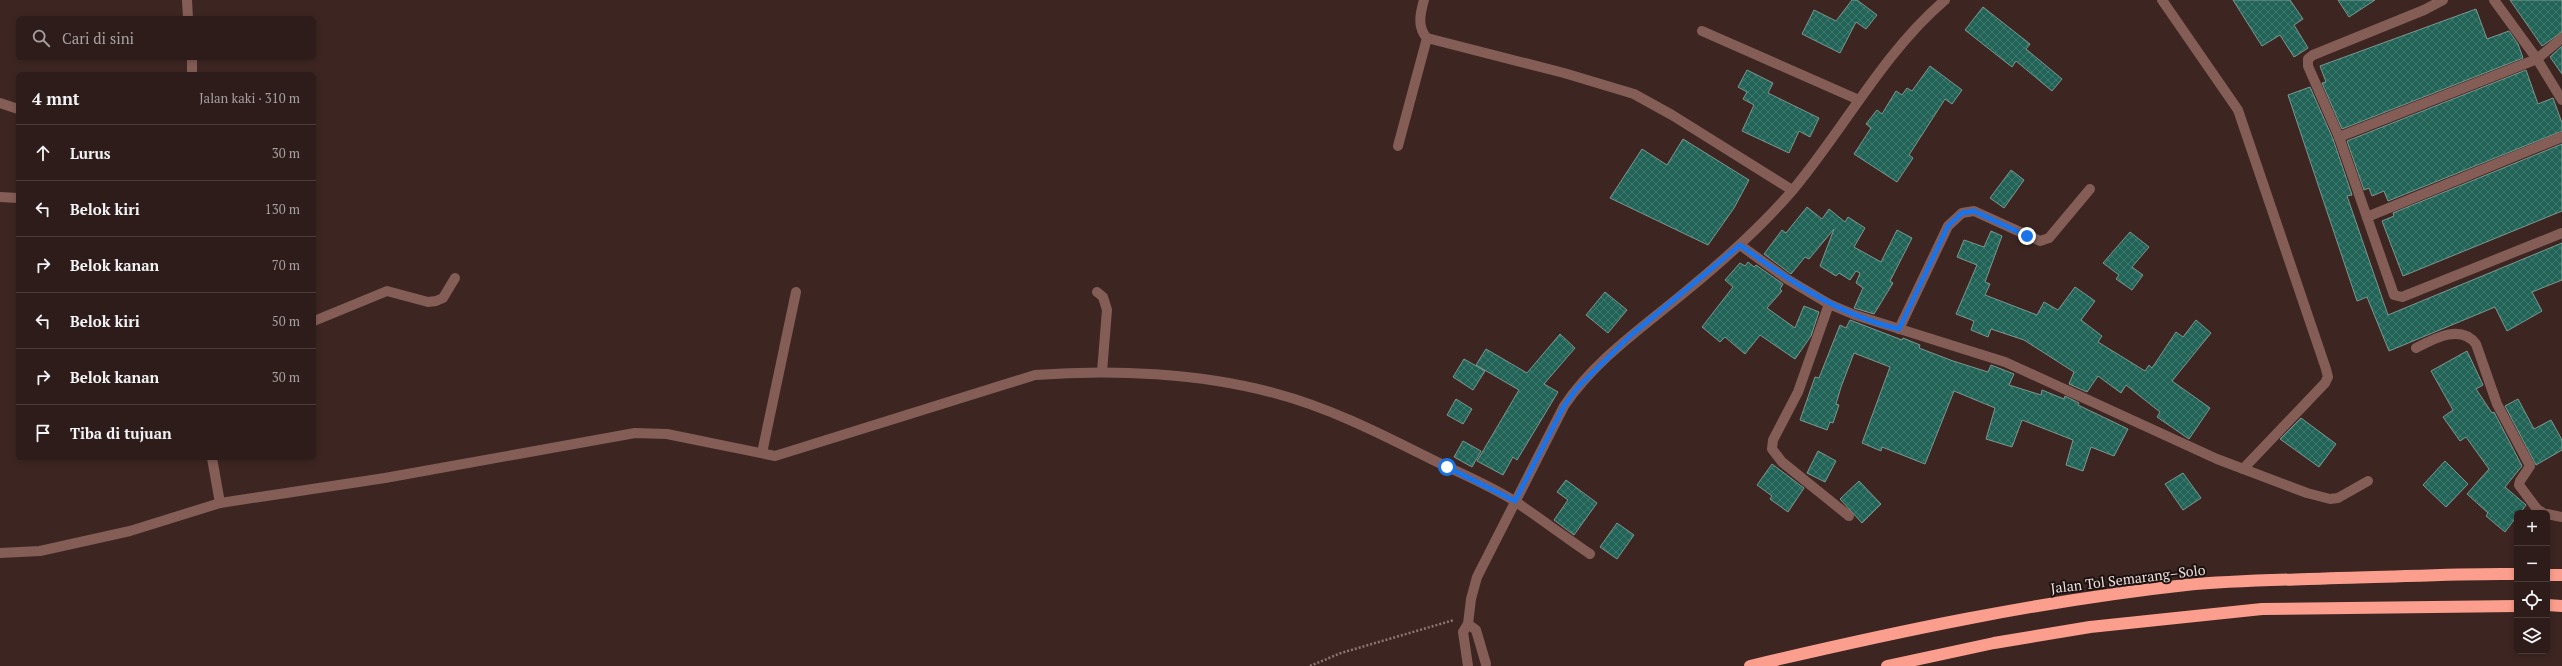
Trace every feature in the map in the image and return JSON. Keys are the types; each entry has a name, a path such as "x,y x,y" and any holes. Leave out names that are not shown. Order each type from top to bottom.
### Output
{"highway":[{"name":"Jalan Tol Semarang–Solo","path":"1750,666 1849,643 2002,612 2188,585 2270,579 2448,573 2514,574"},
{"path":"2550,575 2562,575"},
{"path":"2550,605 2562,606"},
{"path":"1887,666 1994,643 2090,627 2262,609 2514,606"}],"street":[{"path":"187,0 188,16"},
{"path":"1424,0 1420,22 1422,33 1427,38 1564,73 1634,94 1672,115 1792,190"},
{"path":"1468,666 1463,632 1468,620 1482,566 1564,406 1577,388 1630,336 1740,245 1792,190 1859,100 1890,55 1945,0"},
{"path":"2162,0 2238,110 2328,378 2326,383 2243,469"},
{"path":"2443,0 2424,10 2310,57 2308,66 2339,137 2394,295 2399,297 2562,233"},
{"path":"2494,0 2537,60 2562,100"},
{"path":"1702,31 1859,100"},
{"path":"1398,146 1427,38"},
{"path":"2339,137 2537,60 2562,38"},
{"path":"192,60 192,72"},
{"path":"0,103 16,108"},
{"path":"2367,216 2562,137"},
{"path":"1899,329 1948,226 1962,213 1974,211 2040,241 2049,238 2090,189"},
{"path":"0,197 16,198"},
{"path":"1740,245 1787,279 1829,304 1899,329 2005,362 2218,460 2307,493 2330,499 2346,496 2368,481"},
{"path":"316,320 387,291 428,302 436,301 443,298 455,278"},
{"path":"762,453 796,292"},
{"path":"1096,292 1103,297 1107,310 1102,372"},
{"path":"1829,304 1801,385 1791,409 1774,437 1772,446 1775,454 1782,462 1849,516"},
{"path":"2416,348 2444,336 2463,334 2471,338 2476,344 2478,355 2497,404 2530,466 2519,485 2538,510"},
{"path":"0,553 40,551 130,531 220,503 385,478 635,433 667,434 775,456 1035,375 1138,372 1226,384 1274,393 1314,406 1372,430 1515,501 1590,554"},
{"path":"212,460 220,503"},
{"path":"2550,515 2562,517"},
{"path":"1468,620 1476,630 1486,664"}],"path":[{"path":"1310,666 1340,653 1468,620"}],"building":[{"path":"1852,0 1857,0 1877,15 1866,29 1856,22 1840,53 1802,34 1814,10 1836,21"},
{"path":"2233,0 2290,0 2303,19 2294,25 2308,48 2294,57 2280,35 2262,46"},
{"path":"2338,0 2375,0 2349,17"},
{"path":"2510,0 2562,0 2562,32 2542,46"},
{"path":"1983,7 2030,44 2026,49 2062,79 2052,91 2016,61 2012,67 1965,30"},
{"path":"2476,9 2487,39 2509,31 2518,44 2523,58 2342,129 2322,83 2326,82 2320,66"},
{"path":"2562,46 2562,74 2550,57"},
{"path":"1930,66 1962,90 1952,104 1945,99 1909,155 1913,158 1897,182 1854,154 1871,128 1866,124 1877,110 1882,114 1896,91 1902,95 1907,88 1912,91"},
{"path":"1747,70 1773,83 1768,93 1819,118 1810,137 1799,131 1789,153 1742,131 1754,105 1743,99 1747,92 1738,87"},
{"path":"2526,70 2538,104 2553,98 2562,123 2562,131 2388,201 2384,191 2372,196 2369,188 2364,190 2347,141"},
{"path":"2310,87 2333,139 2352,195 2347,196 2388,315 2562,243 2562,280 2532,292 2542,311 2507,331 2495,307 2389,351 2367,297 2357,301 2288,95"},
{"path":"1683,139 1749,180 1734,208 1708,245 1610,198 1642,149 1667,165"},
{"path":"2562,144 2562,211 2403,276 2382,221 2394,216 2393,213"},
{"path":"2011,170 2024,180 2004,208 1990,198"},
{"path":"1807,207 1822,219 1829,209 1845,222 1848,217 1865,228 1854,247 1881,262 1897,230 1912,238 1890,281 1893,283 1874,314 1854,308 1863,288 1856,283 1860,273 1856,271 1850,280 1839,273 1836,276 1820,266 1834,229 1809,259 1805,257 1791,274 1764,254 1782,230 1786,233"},
{"path":"1991,231 2002,236 1985,282 1990,284 1985,295 2037,315 2044,302 2058,310 2075,287 2095,301 2081,320 2102,336 2098,342 2145,371 2149,365 2152,368 2176,332 2183,337 2196,320 2211,333 2172,381 2210,408 2189,439 2157,417 2160,412 2126,385 2121,393 2098,376 2087,392 2069,384 2074,372 2024,340 1991,329 1988,337 1971,330 1974,321 1956,314 1977,265 1957,257 1964,240 1984,247"},
{"path":"2130,232 2149,247 2132,267 2143,275 2132,290 2116,279 2119,275 2103,263"},
{"path":"1748,262 1754,267 1756,265 1783,284 1780,289 1782,291 1767,308 1795,328 1804,306 1819,312 1811,336 1795,359 1760,335 1745,354 1725,337 1720,342 1702,327 1733,287 1725,280 1740,263 1745,266"},
{"path":"1605,292 1627,310 1608,333 1586,315"},
{"path":"1850,320 1902,340 1903,338 1920,345 1919,348 1953,361 1988,372 1991,365 2014,374 2009,385 2041,395 2042,390 2064,399 2065,396 2079,403 2078,405 2128,429 2114,456 2091,447 2083,471 2066,465 2073,440 2022,420 2012,447 1986,439 1995,408 1954,391 1925,464 1882,447 1881,451 1862,443 1890,367 1854,353 1841,387 1836,404 1839,405 1833,423 1830,422 1827,430 1800,420 1815,377 1819,378 1840,325 1846,328"},
{"path":"1560,334 1575,348 1544,384 1558,392 1517,460 1513,457 1503,475 1477,461 1519,390 1476,365 1486,349 1527,373"},
{"path":"2467,351 2483,385 2476,389 2492,413 2494,412 2522,466 2505,487 2526,505 2522,510 2514,510 2514,520 2505,532 2486,516 2488,513 2467,494 2489,469 2466,437 2460,441 2443,417 2453,410 2431,371"},
{"path":"1464,359 1485,371 1473,390 1453,377"},
{"path":"1456,399 1472,409 1463,424 1447,415"},
{"path":"2518,399 2534,429 2551,420 2562,440 2562,450 2536,465 2505,406"},
{"path":"2301,418 2336,444 2319,467 2280,439"},
{"path":"1463,441 1481,451 1472,467 1454,457"},
{"path":"1818,451 1836,461 1825,482 1807,473"},
{"path":"2445,461 2468,484 2446,507 2423,485"},
{"path":"1772,464 1804,488 1788,512 1770,499 1772,496 1757,485"},
{"path":"2183,473 2201,498 2183,510 2165,484"},
{"path":"1566,480 1597,503 1574,535 1554,520 1568,500 1557,492"},
{"path":"1859,481 1881,504 1862,523 1840,499"},
{"path":"1617,523 1634,535 1617,559 1600,547"}],"route":[{"path":"1447,467 1515,501 1564,406 1577,388 1598,365 1630,336 1740,245 1813,296 1856,315 1899,329 1948,226 1962,213 1966,211 1974,211 2027,236"}]}
